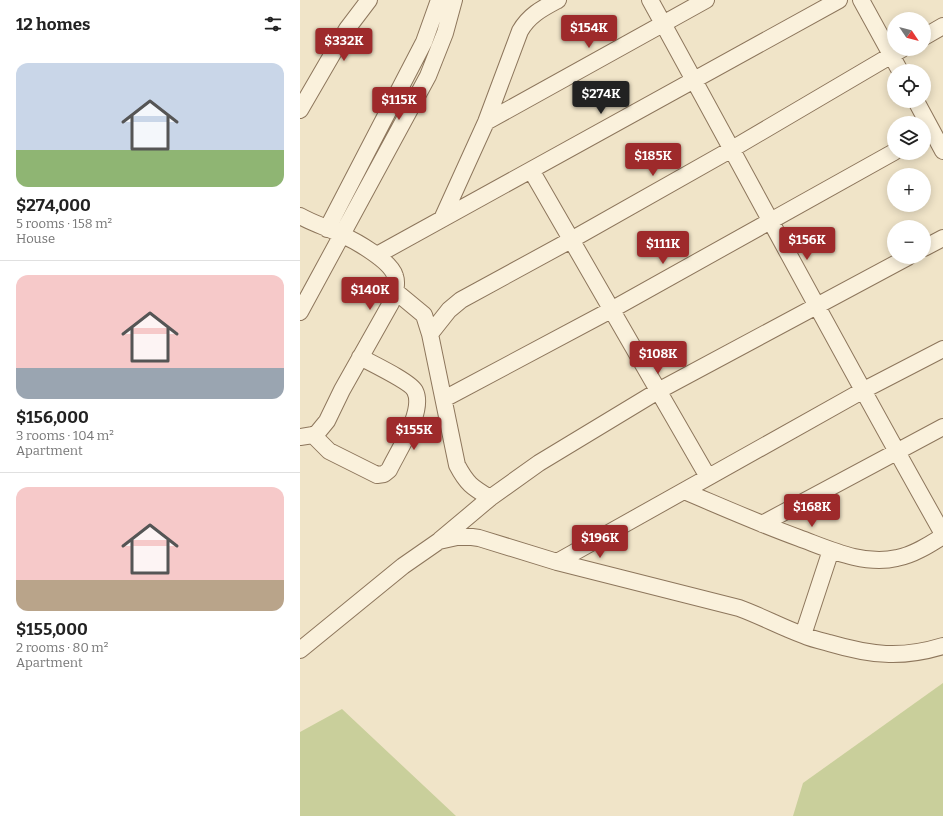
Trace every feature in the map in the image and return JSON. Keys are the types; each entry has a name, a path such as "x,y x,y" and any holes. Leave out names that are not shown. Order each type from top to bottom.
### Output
{"street":[{"path":"300,110 347,28 369,0"},
{"path":"327,229 424,42 439,0"},
{"path":"300,312 428,76 445,33 454,0"},
{"path":"530,17 533,0"},
{"path":"442,219 486,122 520,31 530,17 536,12 558,0"},
{"path":"650,0 862,391 943,535 919,550 896,559 875,560 860,558 831,550 762,524 684,491"},
{"path":"486,122 706,0"},
{"path":"377,255 839,0"},
{"path":"861,0 887,38"},
{"path":"931,33 943,26"},
{"path":"430,334 449,310 461,300 732,149 890,56"},
{"path":"931,137 943,151"},
{"path":"444,399 611,310 887,156"},
{"path":"530,170 708,477"},
{"path":"300,216 342,235 377,255 395,275 395,291 390,303 327,421 318,432 306,436"},
{"path":"931,244 943,238"},
{"path":"300,650 403,566 439,541 490,498 539,463 658,391 895,264"},
{"path":"395,291 424,315 430,334 457,465 465,480 474,489 490,498"},
{"path":"557,562 862,391 943,349"},
{"path":"306,436 329,451 377,475 384,474 389,470 416,416 418,403 415,390 403,380 360,357"},
{"path":"762,524 943,427"},
{"path":"439,541 457,537 472,537 557,562 739,608 764,617 803,635 852,650 877,654 901,654 929,650 943,646"},
{"path":"803,635 831,550"}],"green space":[{"path":"943,683 943,816 793,816 803,783"},
{"path":"342,709 456,816 300,816 300,732"}]}
